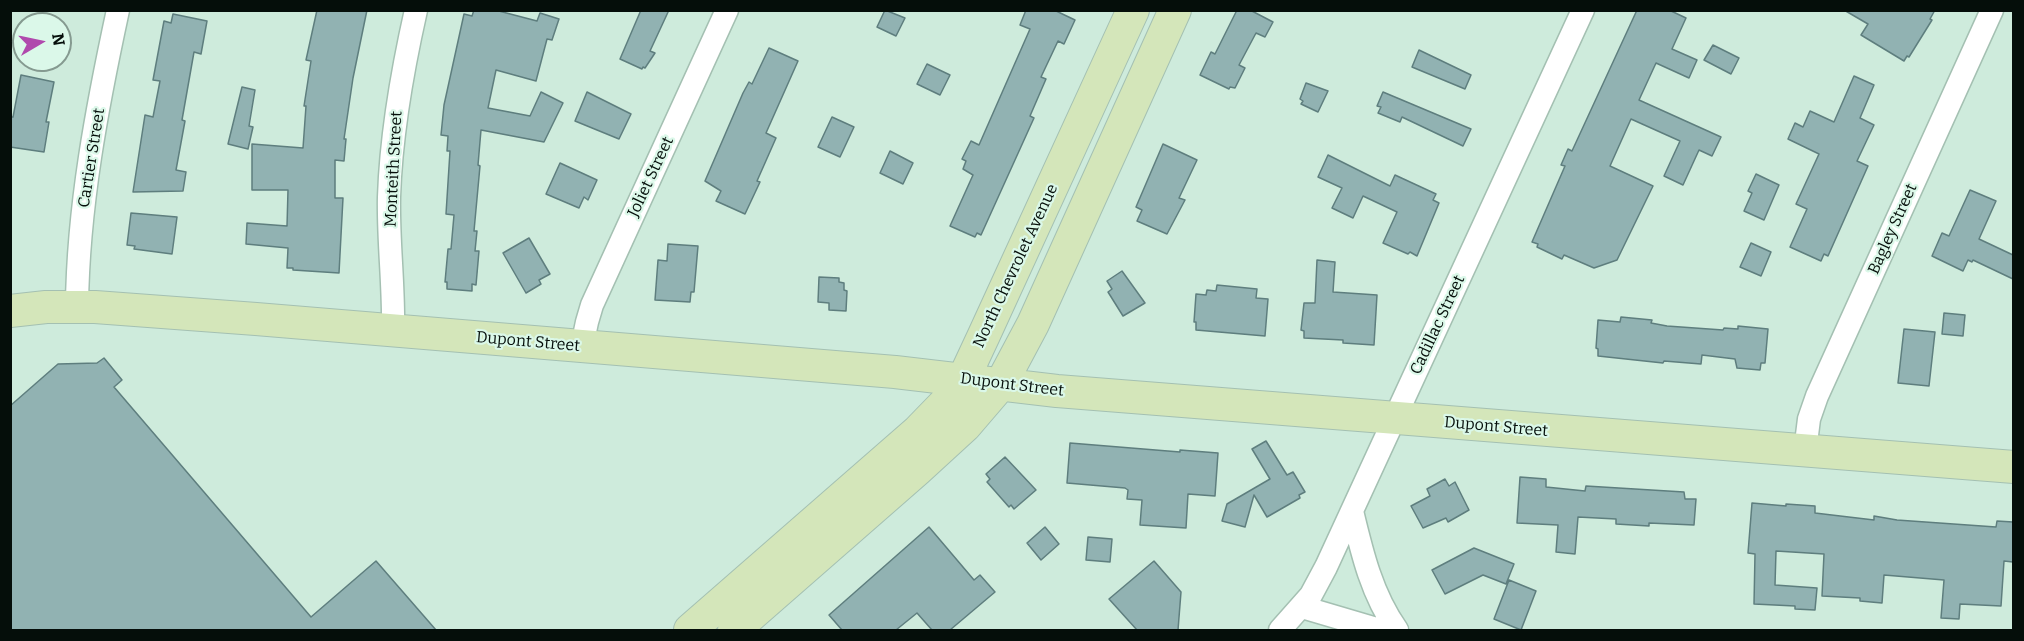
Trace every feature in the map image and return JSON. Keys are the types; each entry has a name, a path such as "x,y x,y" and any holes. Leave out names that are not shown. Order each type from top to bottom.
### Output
{"street":[{"name":"Cartier Street","path":"76,306 81,232 93,146 118,10"},
{"name":"Monteith Street","path":"393,330 389,223 392,144 416,10"},
{"name":"Joliet Street","path":"582,346 586,322 592,305 727,10"},
{"name":"North Chevrolet Avenue","path":"690,630 918,431 944,406 963,380 1133,10"},
{"path":"734,630 965,426 1001,384 1033,324 1175,10"},
{"name":"Cadillac Street","path":"1280,630 1302,607 1318,583 1582,10"},
{"name":"Bagley Street","path":"1805,451 1809,419 1817,396 1992,10"},
{"name":"Dupont Street","path":"10,311 76,306 393,330 781,362 1056,391 2013,467"},
{"path":"1352,511 1367,569 1379,600 1397,630"},
{"path":"1302,607 1380,630"}],"building":[{"path":"317,10 367,10 353,78 344,139 346,139 344,161 335,160 335,198 343,198 339,273 293,270 293,268 287,268 288,248 246,244 247,223 287,226 288,190 252,190 252,144 303,148 306,106 304,106 311,61 306,60"},
{"path":"474,10 495,10 537,21 540,13 559,19 552,40 547,39 536,81 496,70 488,108 530,116 541,92 563,103 544,142 481,130 474,231 477,231 475,251 479,251 476,285 472,284 472,291 447,289 447,282 445,282 454,215 446,214 450,151 447,151 448,136 441,135 444,105 464,14 472,16"},
{"path":"641,10 669,10 650,51 655,53 642,69 620,59"},
{"path":"885,10 905,18 896,36 877,27"},
{"path":"1026,10 1054,10 1075,20 1064,44 1058,41 1041,77 1046,79 1030,116 1034,118 981,235 977,233 975,237 950,226 973,175 963,169 966,161 962,159 971,141 979,145 1030,29 1020,25"},
{"path":"1237,10 1250,10 1273,22 1265,37 1256,33 1239,65 1245,68 1235,88 1230,87 1229,89 1200,75 1211,52 1215,54"},
{"path":"1637,10 1669,10 1686,18 1672,49 1697,60 1689,78 1656,63 1639,100 1721,137 1712,156 1699,150 1683,185 1664,176 1680,141 1631,119 1610,166 1653,186 1617,260 1594,268 1564,255 1562,259 1537,247 1538,244 1532,242 1565,166 1561,165 1568,149 1572,151"},
{"path":"1844,10 1935,10 1930,19 1932,20 1909,57 1907,56 1904,61 1861,35 1868,24"},
{"path":"173,14 207,21 201,54 194,52 182,120 185,121 176,170 186,172 183,191 133,192 145,115 153,117 160,81 153,80 164,21 171,23"},
{"path":"1713,45 1739,58 1731,74 1704,60"},
{"path":"769,48 798,61 766,133 776,138 757,181 760,182 745,214 716,201 721,191 705,181 743,93 749,82 752,84"},
{"path":"1419,50 1471,75 1465,89 1412,67"},
{"path":"927,64 950,75 940,95 917,84"},
{"path":"21,75 54,82 46,122 49,122 44,152 10,147 10,117 13,117"},
{"path":"1854,76 1874,85 1860,118 1874,125 1857,161 1868,166 1828,256 1824,254 1821,261 1790,247 1807,209 1796,204 1819,154 1788,139 1795,123 1803,127 1810,111 1834,122"},
{"path":"1306,83 1328,91 1318,112 1301,104 1303,101 1300,99"},
{"path":"242,87 255,90 249,126 253,127 248,149 228,144"},
{"path":"587,92 631,114 619,139 575,121"},
{"path":"1383,92 1471,129 1463,146 1402,117 1400,122 1378,113 1381,107 1377,106"},
{"path":"832,117 854,127 840,157 818,147"},
{"path":"1163,144 1197,160 1179,198 1185,200 1167,234 1137,221 1142,210 1136,207"},
{"path":"890,151 913,163 903,184 880,173"},
{"path":"1328,155 1390,186 1395,175 1436,194 1433,200 1439,203 1417,256 1383,243 1397,212 1363,196 1353,218 1332,208 1342,188 1318,177"},
{"path":"560,163 597,180 588,200 584,197 579,208 546,194"},
{"path":"1756,174 1779,185 1764,220 1744,211 1752,193 1748,191"},
{"path":"1970,190 1996,201 1979,239 2013,255 2013,279 1973,260 1972,262 1968,260 1963,271 1932,256 1942,233 1949,236"},
{"path":"131,213 177,217 172,254 134,249 135,246 127,245"},
{"path":"529,238 550,274 539,280 541,284 526,293 503,253"},
{"path":"1751,243 1771,252 1761,276 1740,267"},
{"path":"668,244 698,246 694,292 691,292 690,302 655,300 658,260 667,261"},
{"path":"1317,260 1335,262 1333,292 1377,295 1374,345 1343,343 1343,340 1304,338 1304,331 1301,330 1304,303 1315,303"},
{"path":"1122,271 1145,303 1123,316 1108,292 1112,289 1107,281"},
{"path":"819,277 839,278 839,282 844,283 844,290 847,291 846,311 829,310 829,303 818,302"},
{"path":"1217,285 1257,289 1256,298 1268,299 1265,336 1196,330 1196,322 1194,322 1196,294 1206,295 1207,290 1216,291"},
{"path":"1944,313 1965,315 1963,336 1942,334"},
{"path":"1621,317 1652,320 1651,323 1667,326 1723,330 1724,328 1738,329 1738,326 1768,329 1765,363 1761,363 1760,370 1737,368 1735,359 1702,355 1701,364 1664,361 1663,363 1598,356 1596,348 1598,320 1620,322"},
{"path":"1904,329 1935,332 1929,386 1898,383"},
{"path":"104,358 122,380 114,387 311,617 376,561 436,630 10,630 10,406 58,364 97,363"},
{"path":"1266,441 1287,475 1293,472 1305,492 1299,495 1300,498 1267,517 1254,495 1245,527 1222,521 1227,504 1270,479 1252,449"},
{"path":"1070,443 1218,453 1215,496 1188,494 1186,528 1140,525 1142,500 1127,499 1128,490 1125,488 1067,483"},
{"path":"1005,457 1036,490 1014,509 1011,505 1009,507 987,482 990,479 986,474"},
{"path":"1520,477 1546,479 1546,487 1585,491 1586,486 1684,492 1685,499 1696,499 1694,525 1616,524 1616,519 1578,517 1575,554 1556,552 1558,525 1517,523"},
{"path":"1445,479 1449,486 1455,482 1469,510 1448,522 1446,518 1423,528 1411,506 1430,496 1427,489"},
{"path":"1752,503 1815,506 1815,513 1874,520 1874,516 1897,520 1996,527 1997,521 2013,522 2013,562 2004,561 2001,606 1960,604 1959,619 1941,618 1944,580 1884,575 1882,603 1860,601 1860,598 1822,596 1824,554 1776,551 1775,585 1817,588 1815,610 1795,609 1795,606 1754,604 1755,554 1748,553"},
{"path":"929,527 974,580 980,575 995,592 950,630 932,630 917,613 896,630 842,630 829,615"},
{"path":"1045,527 1059,544 1041,560 1027,543"},
{"path":"1088,537 1112,539 1110,562 1086,560"},
{"path":"1474,548 1514,564 1506,584 1483,575 1445,594 1432,570"},
{"path":"1154,561 1181,592 1178,630 1137,630 1109,599"},
{"path":"1509,580 1536,591 1521,630 1494,619"}]}
